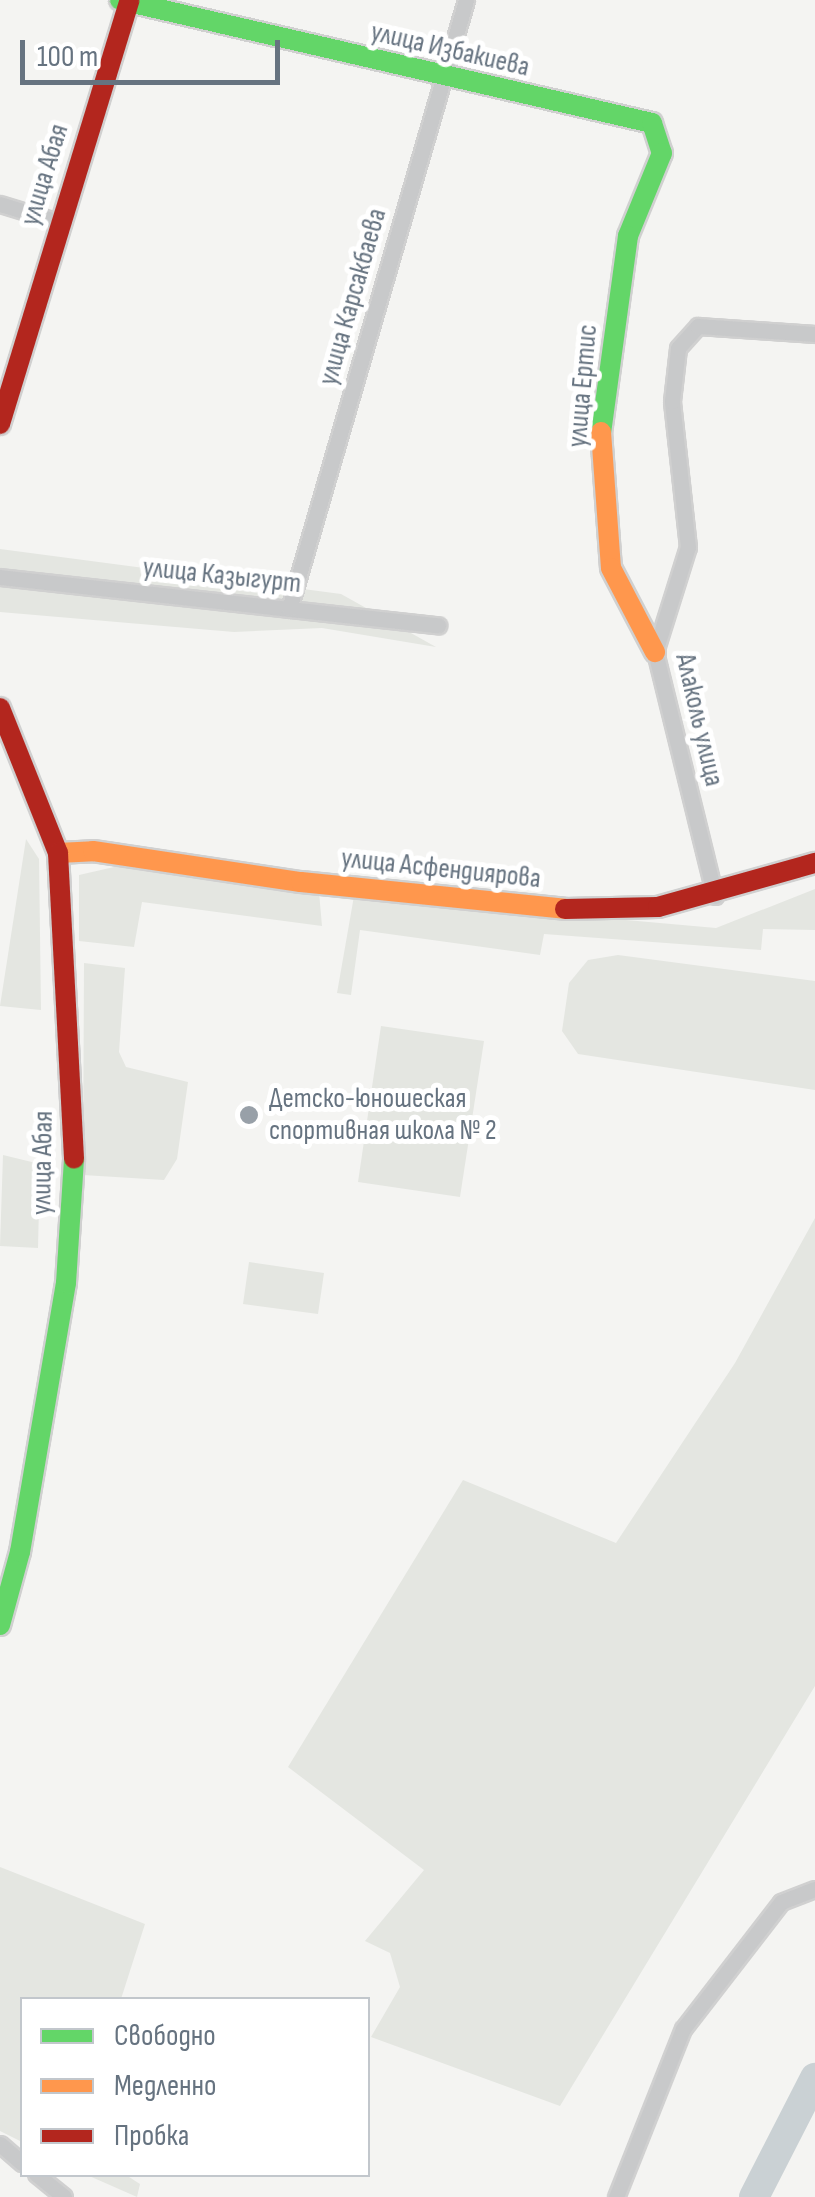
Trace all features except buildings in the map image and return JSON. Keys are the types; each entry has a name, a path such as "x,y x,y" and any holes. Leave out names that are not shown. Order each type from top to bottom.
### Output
{"street":[{"name":"улица Карсакбаева","path":"289,609 466,0"},
{"name":"улица Избакиева","path":"126,1 652,123"},
{"name":"улица Абая","path":"0,424 126,1"},
{"name":"улица Ертис","path":"652,123 662,153 628,236 601,434 610,568 655,652"},
{"path":"0,204 59,222"},
{"name":"Алаколь улица","path":"715,896 655,652 688,547 672,401 678,348 698,326 815,334"},
{"name":"улица Казыгурт","path":"0,578 438,625"},
{"name":"улица Абая","path":"0,708 58,854 74,1163 66,1283 20,1552 0,1624"},
{"name":"улица Асфендиярова","path":"58,854 93,851 300,882 561,908 658,907 715,896 815,863"},
{"path":"616,2197 683,2029 782,1902 815,1890"},
{"path":"0,2144 20,2161"},
{"path":"40,2177 64,2197"}],"shaded area":[{"path":"0,549 341,594 436,647 322,628 234,632 0,612"},
{"path":"26,839 39,859 41,1010 0,1006"},
{"path":"136,862 319,892 322,926 142,902 134,947 79,941 79,875"},
{"path":"815,889 815,930 763,929 761,950 544,934 540,955 360,930 351,995 337,993 354,896 716,928"},
{"path":"618,955 815,981 815,1090 578,1054 562,1031 569,983 588,960"},
{"path":"84,963 125,968 119,1052 126,1067 188,1082 177,1159 164,1180 83,1175"},
{"path":"381,1026 484,1041 460,1197 358,1182"},
{"path":"3,1155 40,1164 38,1248 0,1246"},
{"path":"815,1218 815,1686 560,2106 371,2037 400,1987 390,1953 365,1941 424,1870 288,1767 463,1480 616,1543 735,1363"},
{"path":"249,1262 324,1273 318,1314 243,1304"},
{"path":"0,1867 145,1924 122,1997 20,1997 20,2141 0,2131"},
{"path":"92,2177 129,2177 140,2184 137,2197"}],"waterway":[{"path":"754,2197 815,2078"}],"traffic: fast":[{"path":"120,0 652,123 662,153 628,236 601,432"},
{"path":"0,1625 20,1552 66,1283 74,1159"}],"traffic: slow":[{"path":"601,432 611,568 655,652"},
{"path":"58,853 93,851 301,882 565,909"}],"traffic: jam":[{"path":"0,424 130,0"},
{"path":"0,708 58,853 74,1159"},
{"path":"565,909 658,907 815,863"}],"place":[{"name":"Детско-юношеская спортивная школа № 2","path":"249,1115"}]}
